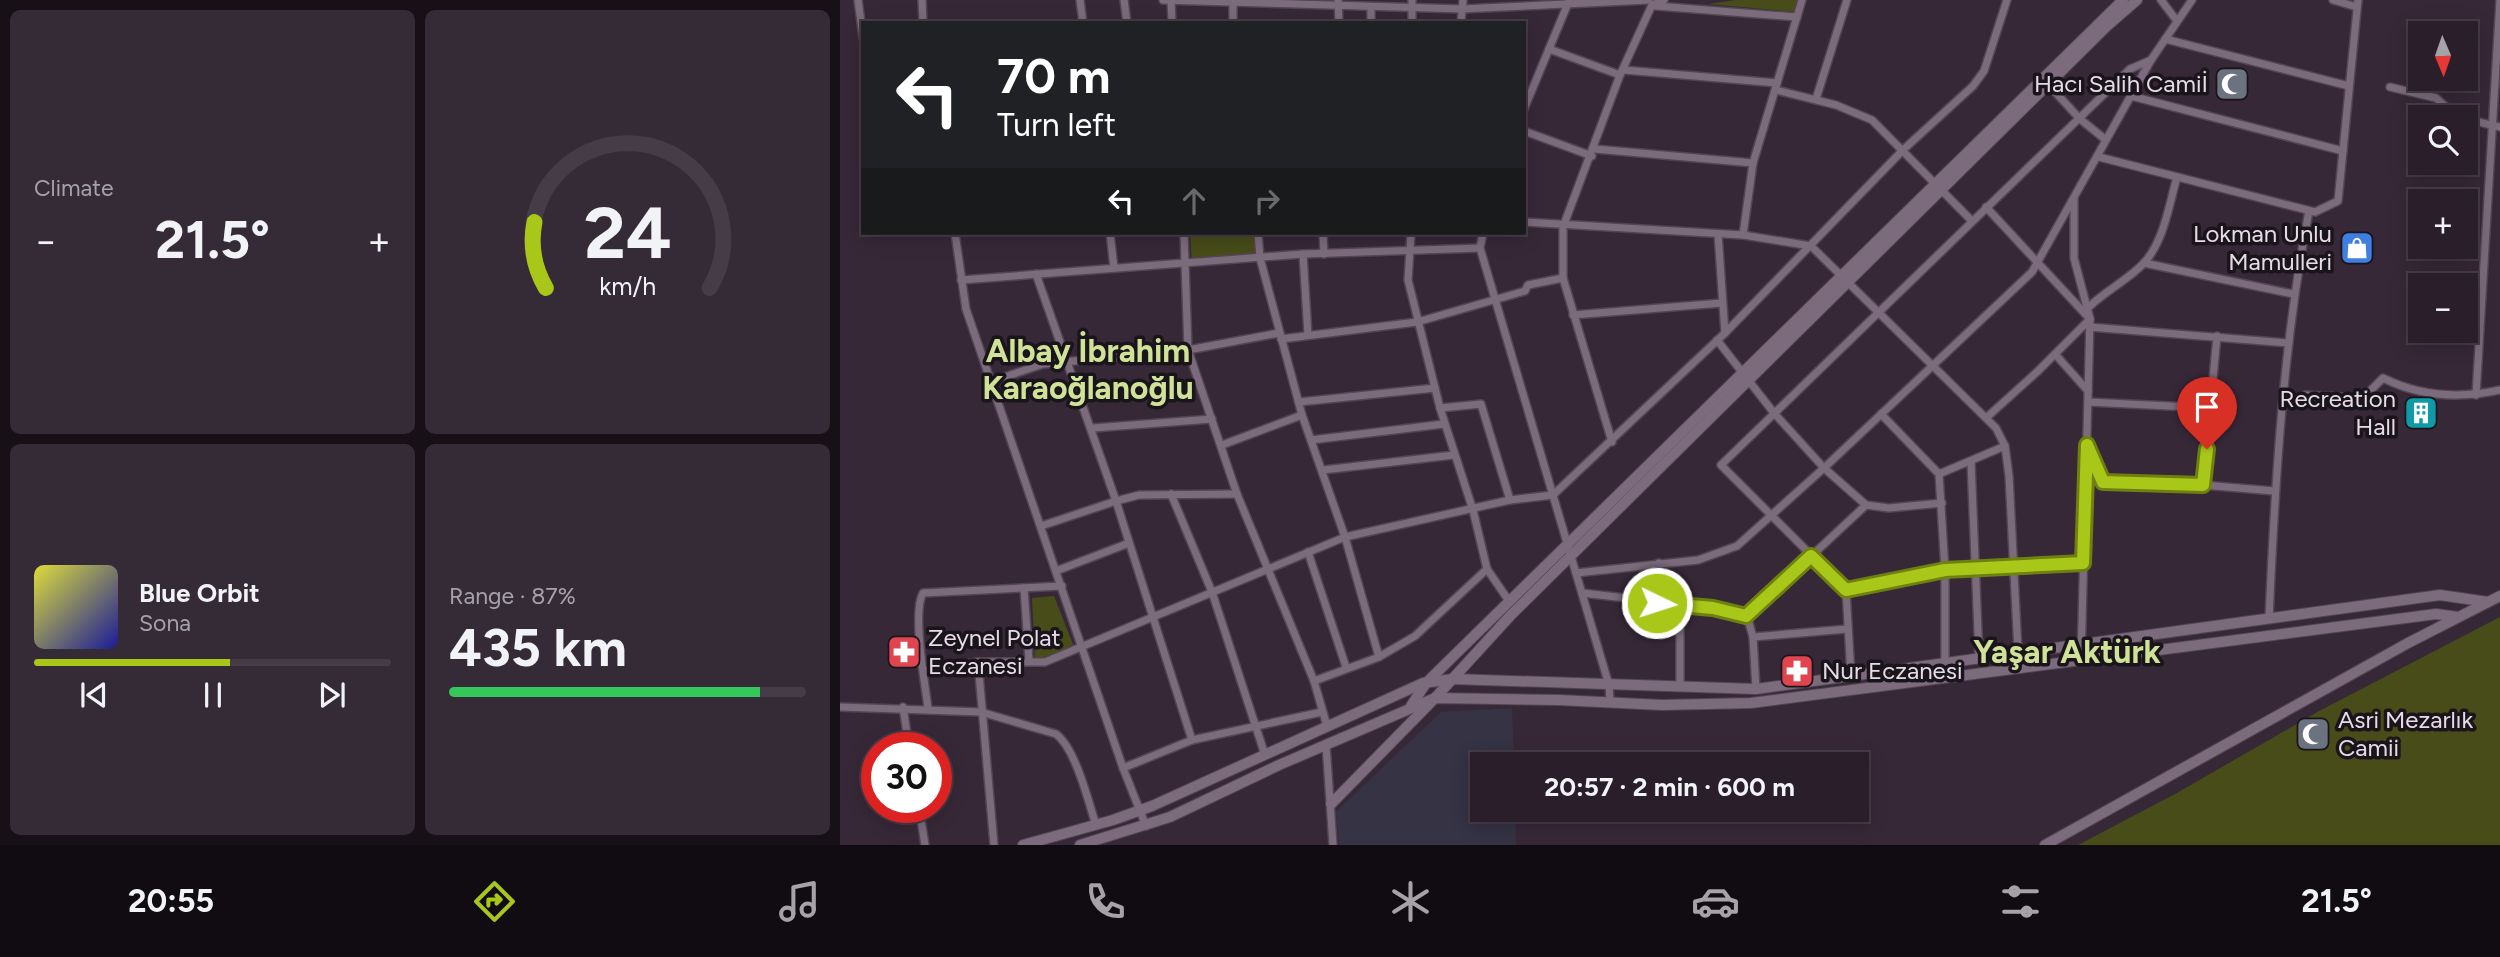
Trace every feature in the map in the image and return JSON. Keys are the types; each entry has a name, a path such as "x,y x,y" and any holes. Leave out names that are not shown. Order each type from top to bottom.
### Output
{"street":[{"path":"858,0 861,22"},
{"path":"922,0 923,21"},
{"path":"1080,0 1083,21"},
{"path":"1124,0 1127,21"},
{"path":"1172,21 1169,0 1233,4 1338,3 1371,7 1412,4 1462,9 1568,2 1650,3 1797,17"},
{"path":"1461,21 1463,0"},
{"path":"1650,3 1664,0"},
{"path":"1743,235 1753,163 1802,0"},
{"path":"1816,99 1847,0"},
{"path":"924,671 978,662 1045,662 1345,537 1510,500 1553,495 1725,333 1904,149 1973,86 1984,71 2007,0"},
{"path":"2046,82 2123,0"},
{"path":"1411,706 1426,683 1568,543 1746,376 2046,82 2137,0"},
{"path":"2161,0 2177,21"},
{"path":"1576,573 1698,560 1737,546 1824,468 2037,265 2074,194 2099,157 2151,60 2192,0"},
{"path":"2099,157 2309,211 2315,212 2339,201 2357,4 2333,0"},
{"path":"2476,395 2500,0"},
{"path":"1526,104 1568,2"},
{"path":"1338,3 1339,21"},
{"path":"1612,442 1563,278 1563,227 1650,3"},
{"path":"1233,4 1233,21"},
{"path":"1371,7 1371,21"},
{"path":"2165,38 2349,86"},
{"path":"1549,49 1622,73 1776,86 1861,113 1904,149 1972,220"},
{"path":"1852,675 1846,590 1721,465 2130,69 2151,60"},
{"path":"1526,81 1535,81"},
{"path":"2046,82 2080,119 2106,141"},
{"path":"2390,87 2436,98 2444,105"},
{"path":"2131,96 2343,151"},
{"path":"2478,121 2500,127"},
{"path":"1526,132 1593,152 1753,163"},
{"path":"2089,307 2144,263 2157,243 2177,177"},
{"path":"2074,194 2074,258 2079,286 2089,307 2090,323 2081,660"},
{"path":"1986,207 2090,323 2289,343"},
{"path":"2269,619 2274,491 2293,294 2309,211"},
{"path":"1526,222 1563,227 1743,235 1811,246 1996,428 2005,446 2009,476 2018,651"},
{"path":"1718,234 1725,333"},
{"path":"955,235 966,309 1146,826"},
{"path":"1110,235 1114,268"},
{"path":"1184,235 1188,350 1237,494 1314,681 1327,726"},
{"path":"1258,235 1260,258 1298,402 1345,537 1379,657"},
{"path":"1324,235 1324,254"},
{"path":"1412,235 1408,280 1444,424 1473,510 1487,569 1509,601"},
{"path":"1483,235 1480,248 1609,685 1610,701"},
{"path":"961,280 1303,254 1409,248 1480,248"},
{"path":"1303,254 1307,335"},
{"path":"2144,263 2293,294"},
{"path":"1036,274 1065,362 1093,428 1192,740"},
{"path":"990,382 1043,364 1188,350 1280,336 1417,322 1525,291 1528,285 1563,278"},
{"path":"1573,315 1722,303"},
{"path":"1986,418 2090,323"},
{"path":"2203,485 2217,336"},
{"path":"1717,340 1774,413 1824,468 1866,505 1889,508 1942,503"},
{"path":"2055,354 2088,391"},
{"path":"1331,804 1435,698 1511,615 1571,557 1746,376"},
{"path":"2305,395 2363,398 2383,379 2412,392 2476,395 2500,390"},
{"path":"1298,402 1435,388"},
{"path":"2088,402 2210,408"},
{"path":"1440,408 1480,404 1510,500"},
{"path":"1881,414 1939,474 1945,570 1945,663"},
{"path":"1222,445 1302,415"},
{"path":"1093,428 1212,419"},
{"path":"1311,440 1444,424"},
{"path":"2087,445 2103,482 2203,485 2274,491"},
{"path":"1939,474 2005,446"},
{"path":"1323,470 1454,455"},
{"path":"1971,462 1978,569 1979,656"},
{"path":"1171,494 1212,592 1265,755"},
{"path":"1041,526 1116,500 1139,495 1237,494"},
{"path":"1746,616 1866,505"},
{"path":"1056,570 1129,543"},
{"path":"1308,552 1346,667"},
{"path":"1846,590 1945,570 2083,563"},
{"path":"1657,603 1659,564"},
{"path":"1314,681 1379,657 1415,636 1487,569"},
{"path":"928,708 919,602 923,593 1062,586"},
{"path":"1024,588 1029,660"},
{"path":"1582,593 1680,604 1746,616"},
{"path":"1023,845 1139,811 1426,683 1453,679 1756,689 1979,656 2440,595 2488,602"},
{"path":"2045,845 2500,596"},
{"path":"1680,604 1680,687"},
{"path":"1080,845 1146,826 1411,706 1435,698 1610,701 1662,705 1751,703 2436,614 2458,617"},
{"path":"1746,616 1754,637 1756,689"},
{"path":"1754,637 1847,629"},
{"path":"978,662 994,845"},
{"path":"840,707 903,707 981,712 1056,734 1063,740 1096,825"},
{"path":"903,707 907,732"},
{"path":"1124,768 1192,740 1322,712"},
{"path":"1326,744 1333,845"},
{"path":"922,823 925,845"}],"shaded area":[{"path":"1512,708 1514,752 1470,752 1470,822 1515,822 1516,845 1339,845 1336,812 1441,712"}],"green space":[{"path":"1736,0 1799,0 1796,12 1708,4"},
{"path":"1190,235 1253,235 1257,260 1192,265"},
{"path":"1054,596 1074,647 1072,650 1035,659 1032,598"},
{"path":"2500,617 2500,845 2078,845 2175,794 2321,710"}],"place":[{"name":"Hacı Salih Camiİ","path":"2232,84"},
{"name":"Lokman Unlu Mamulleri","path":"2357,248"},
{"name":"Recreation Hall","path":"2421,413"},
{"name":"Zeynel Polat Eczanesi","path":"904,652"},
{"name":"Nur Eczanesi","path":"1797,671"},
{"name":"Asri Mezarlık Camii","path":"2313,734"}],"district":[{"name":"Albay İbrahim Karaoğlanoğlu","path":"1088,370"},
{"name":"Yaşar Aktürk","path":"2067,652"}],"route":[{"path":"1657,603 1713,608 1746,616 1811,556 1846,590 1945,570 2083,563 2087,445 2098,465 2099,479 2103,482 2203,485 2207,449"}]}
